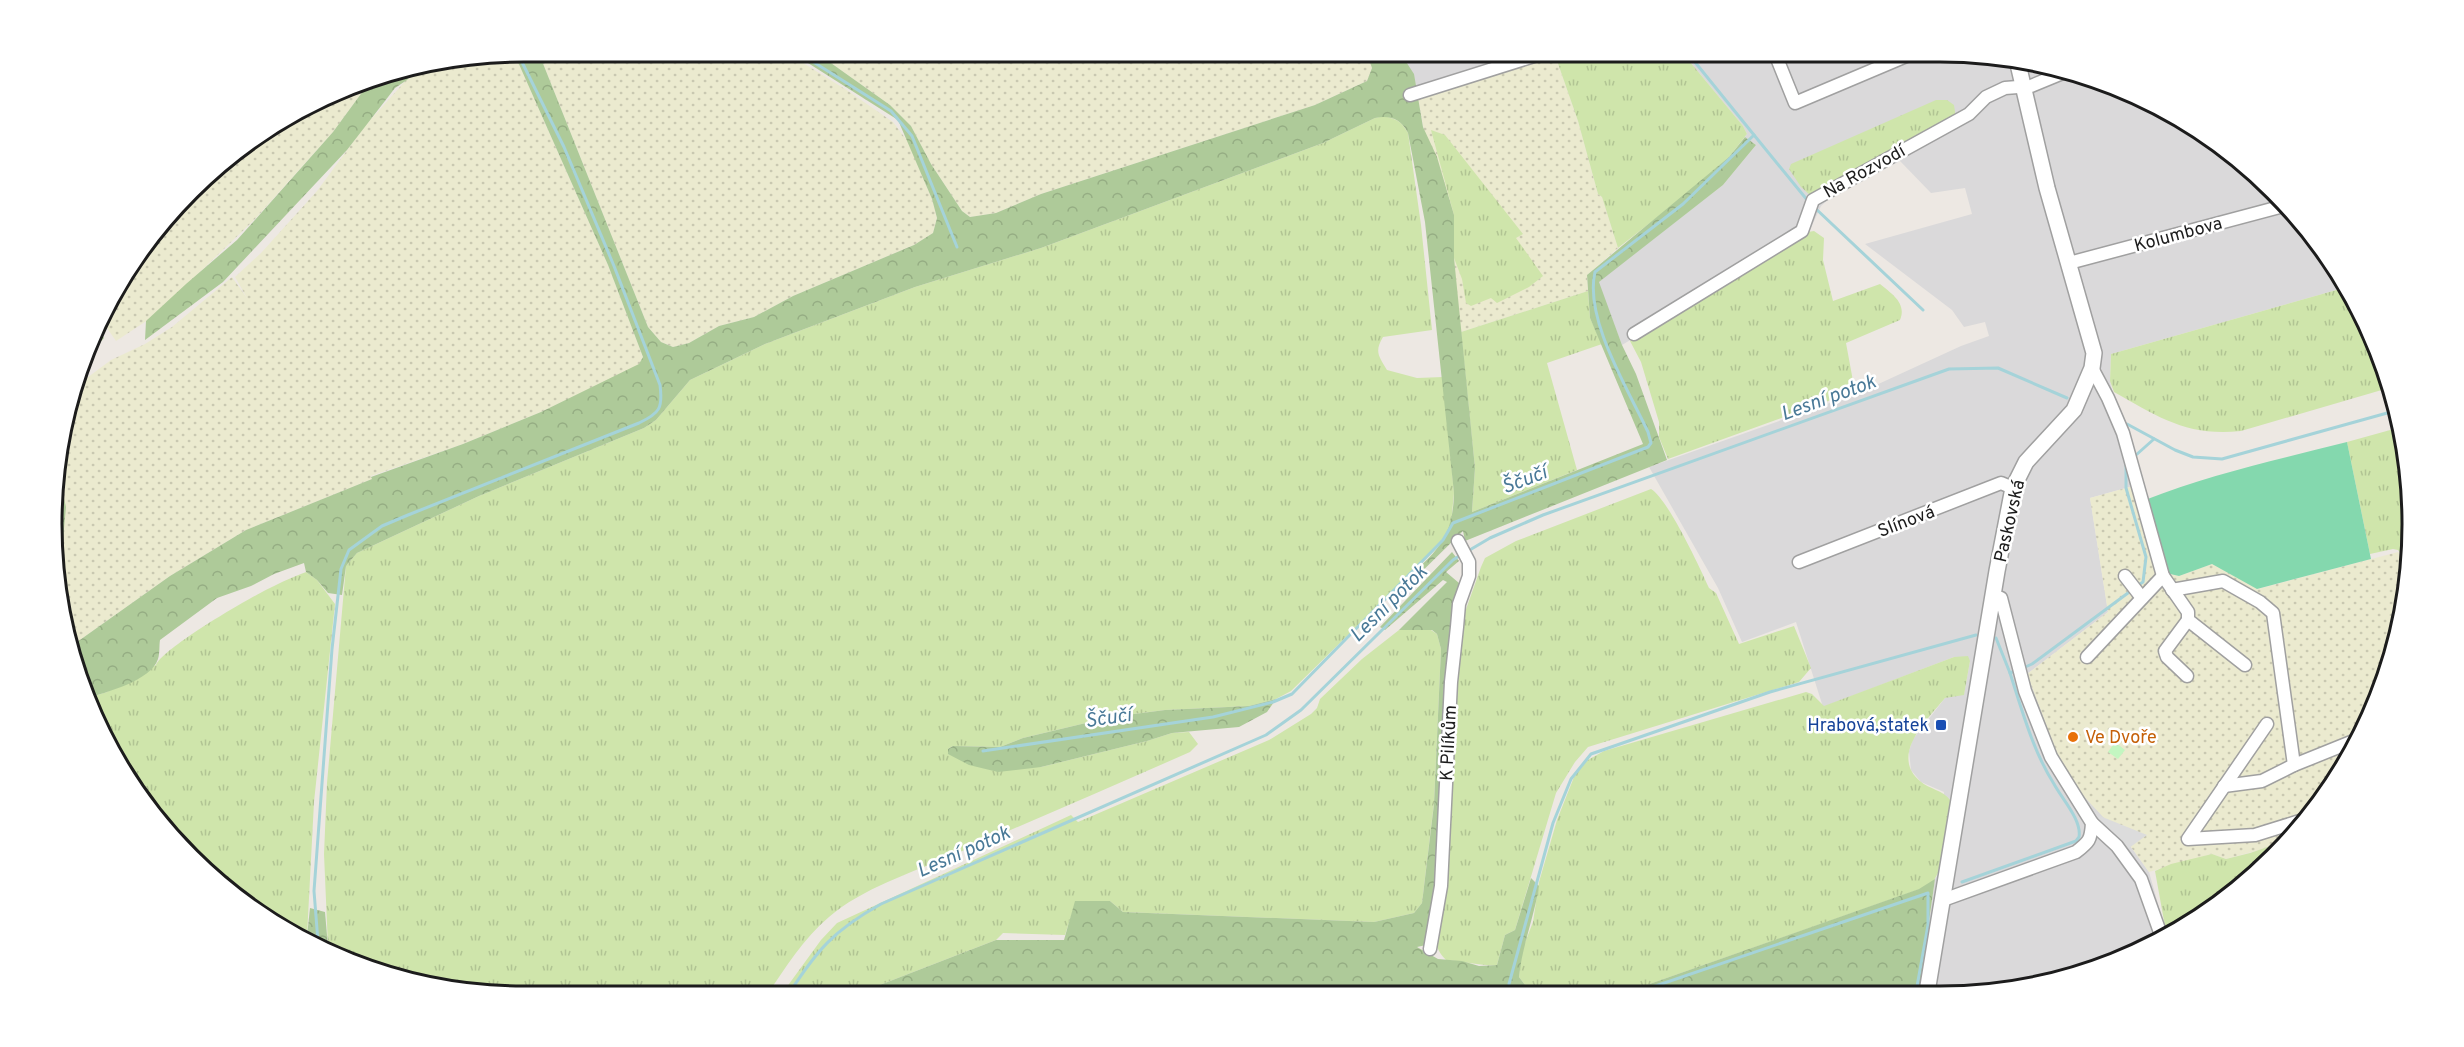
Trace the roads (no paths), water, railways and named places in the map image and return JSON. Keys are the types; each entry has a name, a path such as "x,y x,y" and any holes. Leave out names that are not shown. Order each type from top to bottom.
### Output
{"street":[{"path":"1410,94 1514,62"},
{"path":"1779,62 1796,103 1882,62"},
{"name":"Paskovská","path":"1928,986 2013,488 2026,462 2073,410 2092,368 2094,353 2093,342 2047,188 2019,68"},
{"name":"Na Rozvodí","path":"1634,334 1802,231 1813,200 1969,114 1986,97 2005,88 2031,86 2055,76"},
{"name":"Kolumbova","path":"2069,263 2277,208"},
{"path":"2092,368 2118,421 2163,576 2188,612 2188,620 2165,651 2187,676"},
{"name":"Slínová","path":"1799,562 2001,483 2013,488"},
{"name":"K Pilíkům","path":"1430,949 1441,886 1451,682 1459,604 1468,576 1469,562 1459,544"},
{"path":"2087,657 2133,587 2163,576"},
{"path":"2172,590 2223,580 2260,602 2273,613 2294,765"},
{"path":"1993,595 2001,598 2025,691 2050,757 2092,823 2116,846 2140,879 2159,931"},
{"path":"2188,620 2245,665"},
{"path":"2267,724 2188,839 2255,835 2292,824"},
{"path":"2224,786 2262,782 2294,765 2346,744"},
{"path":"1943,900 2076,852 2088,843 2092,823"}],"waterway":[{"path":"318,937 314,891 332,649 341,569 349,550 382,526 639,423 656,413 660,404 660,385 614,266 564,147 522,62"},
{"path":"813,62 891,111 912,136 957,247"},
{"name":"Ščučí","path":"983,751 1213,717 1273,702 1292,694 1443,540 1453,523 1648,447 1651,443 1648,432 1610,354 1602,332 1593,291 1595,272 1683,204 1754,135 1695,62"},
{"path":"1754,135 1808,201"},
{"path":"1815,208 1923,310"},
{"name":"Lesní potok","path":"1468,551 1490,538 1543,515 1949,369 1998,368 2067,398"},
{"name":"Lesní potok","path":"2127,424 2193,457 2222,459 2389,412"},
{"path":"2136,455 2154,439"},
{"path":"2126,464 2126,488 2146,557 2143,582 2137,586"},
{"name":"Lesní potok","path":"794,986 828,942 851,923 881,904 1266,735 1301,710 1453,560 1462,554"},
{"path":"2023,668 2032,664 2132,590"},
{"path":"1509,984 1553,823 1571,779 1591,754 1770,692 1976,635"},
{"path":"1996,638 2010,673"},
{"path":"1962,882 2076,841 2079,837 2075,817 2040,758 2029,730 2010,673 2017,670"},
{"path":"1656,986 1928,893 1928,925 1917,986"}],"place":[{"name":"Hrabová,statek","path":"1941,725"},
{"name":"Ve Dvoře","path":"2073,737"}]}
